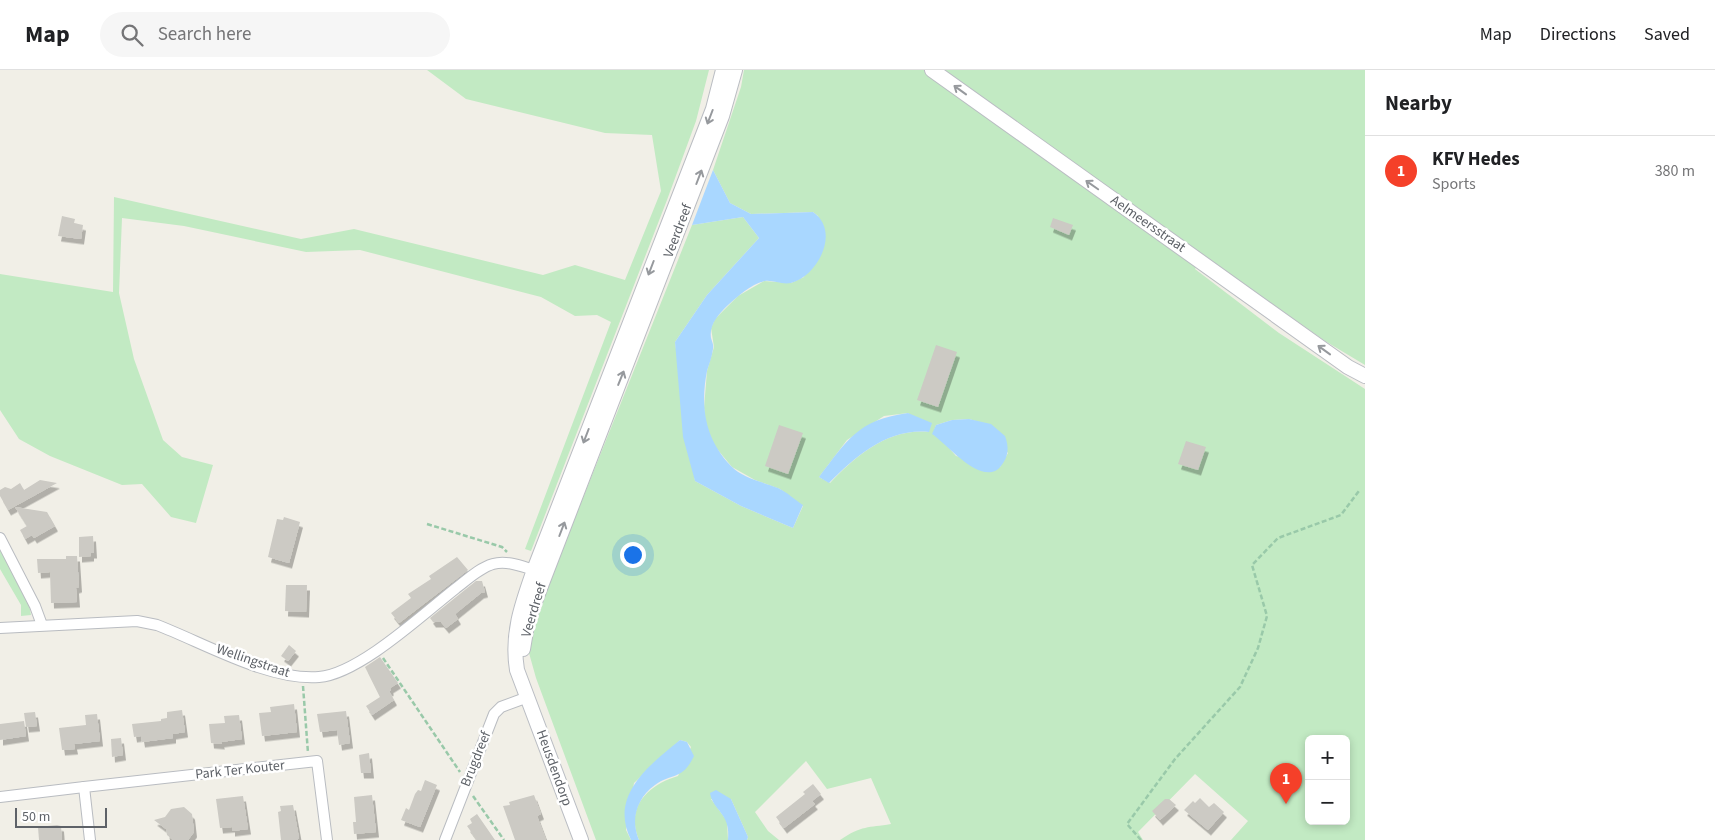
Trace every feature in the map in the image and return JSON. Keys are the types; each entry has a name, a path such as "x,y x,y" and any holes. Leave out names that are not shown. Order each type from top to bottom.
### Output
{"main road":[{"name":"Veerdreef","path":"641,312 713,109 723,70"},
{"name":"Veerdreef","path":"528,696 523,658 523,641 539,572 641,312 722,116 735,70"},
{"name":"Aelmeersstraat","path":"932,70 1348,367 1365,376"},
{"name":"Heusdendorp","path":"528,696 581,840"}],"street":[{"path":"0,538 35,606 42,625"},
{"name":"Wellingstraat","path":"0,628 137,621 157,625 279,674 321,677 338,672 377,650 481,569 493,564 508,563 539,572"},
{"name":"Brugdreef","path":"445,840 494,714 501,707 528,696"},
{"path":"309,762 317,761 327,840"},
{"name":"Park Ter Kouter","path":"0,797 309,762"},
{"path":"84,787 90,840"}],"path":[{"path":"1141,840 1126,824 1175,758 1240,687 1258,648 1267,616 1252,565 1278,538 1341,515 1359,491"},
{"path":"427,524 502,547 508,554 508,563"},
{"path":"377,650 467,783 472,796 504,840"},
{"path":"304,677 303,692 309,762"}],"green space":[{"path":"427,70 709,70 696,121 667,200 531,551 525,549 611,322 597,315 575,316 541,297 360,250 306,252 184,226 122,218 119,293 134,359 163,440 182,457 213,465 196,523 171,517 142,484 122,485 50,456 19,439 0,410 0,274 113,292 114,197 301,239 354,229 543,275 575,265 625,280 661,191 652,135 605,133 466,99"},
{"path":"744,70 1365,70 1365,365 1325,341 1204,256 1195,269 1279,333 1365,389 1365,840 1231,840 1248,821 1195,774 1138,832 1143,840 840,840 860,829 891,824 871,778 827,789 806,761 755,812 768,831 779,840 747,840 748,837 731,799 711,799 727,821 728,840 639,840 635,828 637,808 642,799 657,785 678,776 691,747 687,742 680,740 634,783 626,830 631,840 596,840 536,678 529,653 531,628 692,225 743,217 759,238 707,295 675,342 695,481 741,506 793,528 803,506 780,489 755,480 732,467 713,444 706,427 704,408 707,371 714,347 711,328 715,319 738,296 764,281 791,283 804,277 821,223 818,216 813,212 751,214 730,203 713,170 741,87","holes":["908,413 929,432 900,434 887,439 862,454 830,483 819,477 847,440 884,416","969,419 979,422 1008,453 1000,467 956,456 943,441 933,434 936,425 952,420"]},
{"path":"0,548 29,604 31,615 21,616 21,605 0,569"}],"water":[{"path":"713,170 730,203 751,214 813,212 821,220 825,230 823,252 810,272 801,279 791,283 765,281 755,284 735,299 717,317 711,329 713,348 705,384 705,410 710,434 715,445 722,456 736,470 747,477 778,488 803,505 793,528 741,506 695,481 683,437 675,342 707,295 759,238 743,217 692,225"},
{"path":"908,413 932,423 929,432 900,434 886,439 850,463 829,483 819,477 838,452 856,433 877,421"},
{"path":"969,419 991,424 1005,436 1008,448 1007,455 1001,466 993,472 985,472 965,462 932,434 936,425 952,420"},
{"path":"680,740 687,742 694,756 690,764 681,773 661,781 644,796 635,817 636,832 639,840 631,840 625,824 625,809 628,796 635,783 645,771"},
{"path":"716,790 731,799 748,837 747,840 728,840 727,824 714,804 710,793"}],"building":[{"path":"62,216 75,219 74,223 83,225 81,239 58,236"},
{"path":"1053,218 1073,225 1069,235 1050,227"},
{"path":"936,345 957,352 938,407 917,400"},
{"path":"779,425 803,433 788,474 765,466"},
{"path":"1186,441 1206,447 1198,470 1178,464"},
{"path":"40,480 57,483 8,510 0,496 0,490 5,487 11,489 20,483 24,490"},
{"path":"15,507 47,512 55,526 34,538 32,535 25,539 20,530 27,526"},
{"path":"284,517 300,522 289,563 268,557 277,519 283,520"},
{"path":"93,536 94,553 91,553 91,556 79,557 79,537"},
{"path":"66,556 77,556 79,587 76,588 77,602 51,603 50,572 38,573 37,559 66,559"},
{"path":"457,557 468,570 399,623 391,613 411,598 408,594 431,579 429,576"},
{"path":"476,581 482,581 485,592 481,593 455,614 458,619 446,628 441,622 433,622 430,618"},
{"path":"286,585 307,585 306,612 285,611"},
{"path":"289,645 296,651 288,661 281,656"},
{"path":"380,657 398,683 390,688 391,690 389,691 394,700 372,715 366,706 380,697 365,667"},
{"path":"294,704 297,732 262,736 259,713 271,712 270,707"},
{"path":"182,710 185,732 173,734 173,738 142,742 141,736 134,737 132,724 161,721 161,719 167,718 167,712"},
{"path":"346,711 350,743 339,745 337,730 320,732 317,714"},
{"path":"35,712 37,726 26,727 24,713"},
{"path":"97,714 100,741 74,744 75,749 62,750 59,728 86,725 85,715"},
{"path":"239,715 242,739 221,742 222,744 211,743 209,724 225,723 224,716"},
{"path":"24,721 26,736 0,740 0,724"},
{"path":"121,738 123,755 112,757 111,739"},
{"path":"369,753 371,773 361,773 359,755"},
{"path":"425,780 437,785 420,827 401,820 406,808 409,810 415,794 418,790 421,791"},
{"path":"813,784 821,794 812,801 815,804 784,828 776,817 805,794 803,792"},
{"path":"372,795 376,832 354,834 353,822 356,822 354,797"},
{"path":"534,795 541,814 537,816 546,840 515,840 503,806 510,805 509,802"},
{"path":"243,796 248,829 232,831 232,827 220,828 216,799"},
{"path":"1200,798 1209,807 1214,803 1224,812 1208,830 1184,810 1193,801 1195,803"},
{"path":"1165,799 1169,799 1176,805 1160,820 1152,811"},
{"path":"293,805 299,838 297,840 281,840 278,812 281,811 280,806"},
{"path":"184,807 192,814 194,832 188,840 173,840 167,835 166,829 154,820 165,817 171,809"},
{"path":"477,814 495,840 477,840 467,826 472,823 470,819"},
{"path":"61,826 62,840 39,840 38,827"}],"place":[{"name":"KFV Hedes","path":"1286,804"}]}
